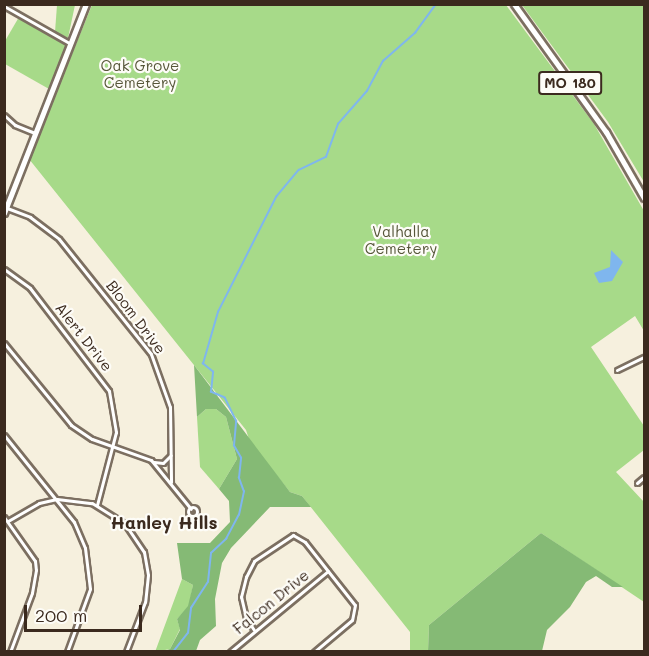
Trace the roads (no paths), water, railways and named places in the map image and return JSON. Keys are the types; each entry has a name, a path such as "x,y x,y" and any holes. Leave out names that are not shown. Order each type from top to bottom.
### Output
{"main road":[{"path":"6,210 86,4"},
{"name":"MO 180","path":"514,4 606,132 644,195"}],"street":[{"path":"4,6 71,44"},
{"path":"4,115 15,125 35,133"},
{"name":"Bloom Drive","path":"6,210 30,216 59,239 151,354 169,401 171,482"},
{"name":"Alert Drive","path":"4,269 30,288 105,383 117,419 114,445 97,505"},
{"path":"4,343 71,425 92,439 114,445 153,462 163,463 172,454"},
{"path":"617,370 645,357"},
{"path":"4,435 57,499 78,530 91,577 67,651"},
{"path":"153,462 190,508"},
{"path":"637,483 645,477"},
{"path":"8,521 39,503 57,499 97,505 125,524 144,552 148,575 146,602 126,651"},
{"path":"4,517 35,561 36,570 32,593 10,651"},
{"path":"254,630 246,618 241,597 246,577 254,561 293,535 305,542 355,605 352,620 314,651"},
{"name":"Falcon Drive","path":"230,651 328,571"}],"water":[{"path":"611,250 623,262 612,281 599,283 594,273 610,267"}],"waterway":[{"path":"173,652 188,633 191,608 208,582 211,553 226,539 239,515 244,492 239,478 241,458 234,446 236,421 225,398 211,392 213,372 203,364 218,312 276,197 299,170 326,157 338,124 367,91 383,61 415,33 436,4"}],"district":[{"name":"Hanley Hills","path":"164,522"}],"park label":[{"name":"Oak Grove Cemetery","path":"140,74"},
{"name":"Valhalla Cemetery","path":"401,240"}]}
